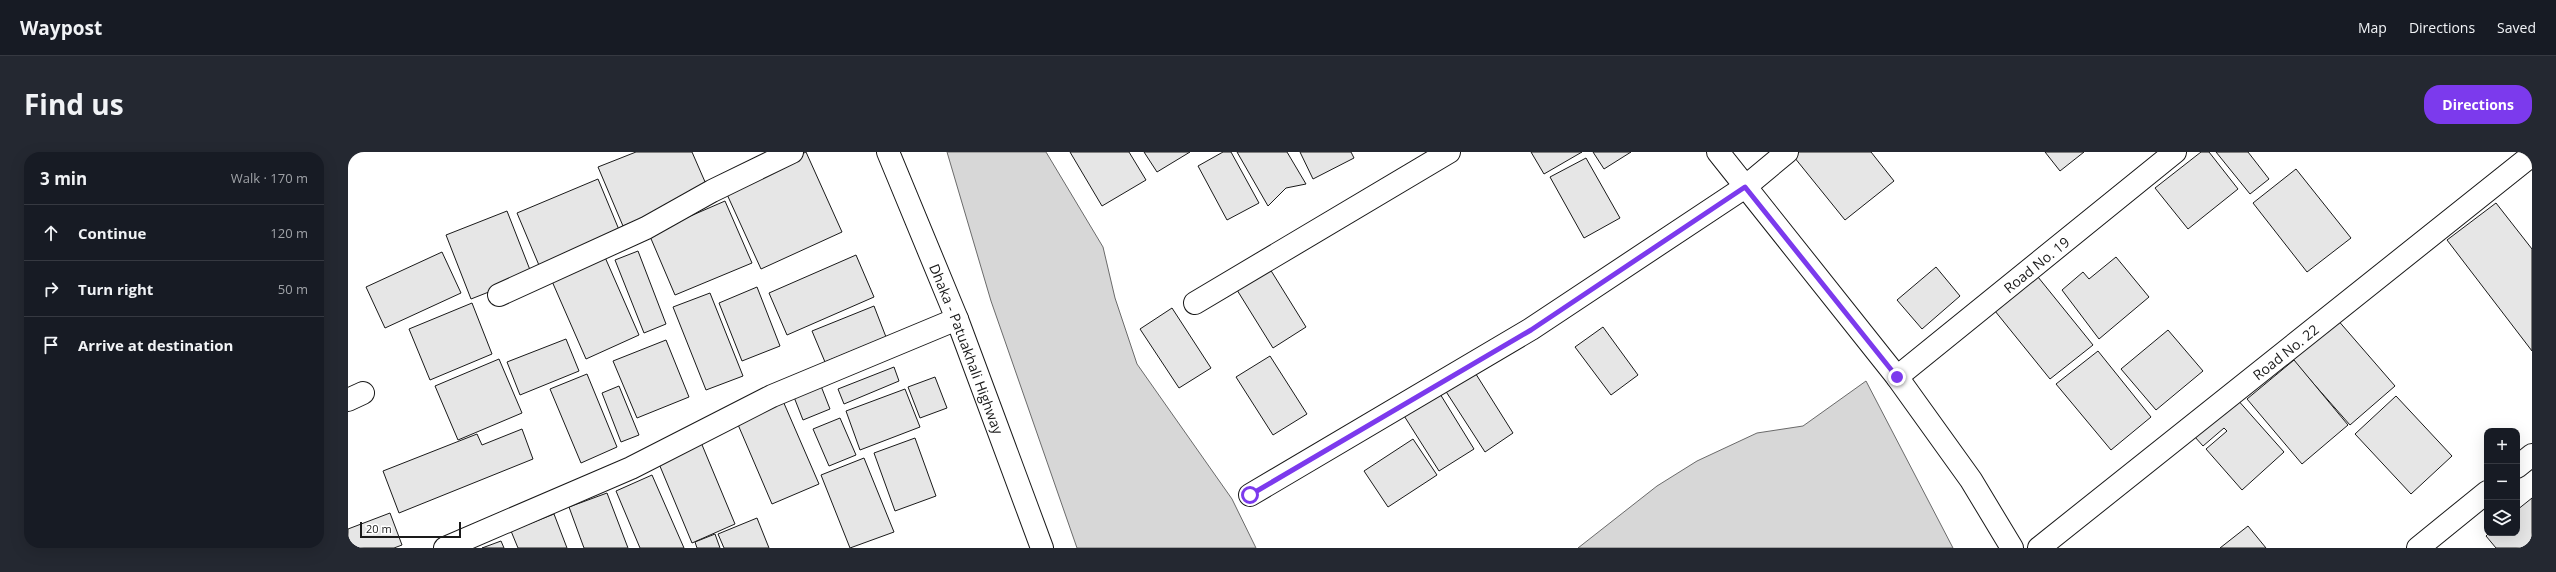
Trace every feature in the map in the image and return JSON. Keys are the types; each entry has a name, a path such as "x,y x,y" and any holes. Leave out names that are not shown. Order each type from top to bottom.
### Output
{"main road":[{"path":"499,295 646,228 712,191 792,152"},
{"name":"Dhaka - Patuakhali Highway","path":"888,152 957,319 1042,548"},
{"path":"1195,302 1449,152"},
{"path":"1718,152 1897,377 1971,480 2012,548"},
{"path":"1250,495 1531,330 1745,187 1787,152"},
{"name":"Road No. 19","path":"1897,377 2175,152"},
{"name":"Road No. 22","path":"2039,548 2532,155"},
{"path":"445,548 632,468 772,396 957,319"},
{"path":"2520,465 2532,455"},
{"path":"2418,548 2484,494"}],"shaded area":[{"path":"947,152 1046,152 1103,247 1115,298 1137,364 1232,499 1256,548 1077,548 991,301"},
{"path":"1866,381 1953,548 1578,548 1657,486 1697,461 1757,433 1803,426"}],"building":[{"path":"636,152 692,152 709,191 623,226 598,167"},
{"path":"806,152 842,232 761,269 725,190"},
{"path":"1070,152 1129,152 1146,180 1102,206"},
{"path":"1144,152 1190,152 1157,172"},
{"path":"1223,152 1231,152 1259,203 1227,220 1198,166"},
{"path":"1237,152 1287,152 1306,184 1286,188 1268,206"},
{"path":"1300,152 1351,152 1354,158 1313,179"},
{"path":"1531,152 1582,152 1544,174"},
{"path":"1593,152 1631,152 1604,169"},
{"path":"1790,152 1871,152 1894,181 1845,220"},
{"path":"2045,152 2084,152 2060,171"},
{"path":"2201,152 2209,152 2238,189 2188,229 2155,188"},
{"path":"2216,152 2248,152 2269,179 2250,194"},
{"path":"1586,158 1620,218 1584,238 1550,177"},
{"path":"2296,169 2351,238 2307,272 2253,203"},
{"path":"598,179 622,237 541,270 517,213"},
{"path":"725,201 752,263 675,295 649,234"},
{"path":"2496,203 2532,249 2532,351 2447,240"},
{"path":"507,211 532,275 471,299 446,235"},
{"path":"638,251 666,324 644,333 615,260"},
{"path":"442,252 461,293 385,328 366,287"},
{"path":"604,255 639,335 586,359 551,279"},
{"path":"856,255 874,297 787,335 769,293"},
{"path":"2116,257 2149,297 2099,339 2062,290 2083,272 2089,279"},
{"path":"1936,267 1960,296 1922,329 1897,300"},
{"path":"1270,269 1306,327 1273,348 1237,290"},
{"path":"2038,277 2093,345 2050,379 1995,311"},
{"path":"757,287 780,346 742,361 719,303"},
{"path":"710,293 743,376 706,390 673,307"},
{"path":"472,303 492,354 430,380 409,329"},
{"path":"874,306 886,337 825,362 812,331"},
{"path":"1172,308 1211,368 1179,388 1140,329"},
{"path":"2336,318 2395,386 2350,425 2291,358"},
{"path":"1603,327 1638,375 1611,395 1575,347"},
{"path":"2168,330 2203,371 2156,410 2121,369"},
{"path":"566,339 579,371 520,395 507,362"},
{"path":"666,340 689,397 637,418 613,361"},
{"path":"2098,351 2151,417 2111,450 2056,384"},
{"path":"1270,356 1307,414 1273,435 1236,377"},
{"path":"499,359 522,413 458,440 435,386"},
{"path":"2294,360 2348,425 2302,464 2247,399"},
{"path":"894,367 899,381 844,404 838,389"},
{"path":"1474,371 1513,433 1485,452 1445,390"},
{"path":"587,374 617,447 581,463 550,389"},
{"path":"935,377 947,408 920,418 908,387"},
{"path":"819,381 830,409 803,420 792,392"},
{"path":"619,386 639,435 621,442 602,393"},
{"path":"905,389 920,427 860,450 846,411"},
{"path":"1437,389 1474,449 1439,471 1401,411"},
{"path":"2228,389 2284,452 2242,490 2206,449 2227,431 2224,428 2203,446 2186,427"},
{"path":"2396,396 2452,456 2411,494 2355,434"},
{"path":"783,401 819,484 772,504 736,420"},
{"path":"840,418 856,455 829,466 813,429"},
{"path":"522,429 533,459 399,513 383,471 477,434 482,445"},
{"path":"915,438 936,496 895,511 874,453"},
{"path":"1413,439 1437,475 1388,507 1364,471"},
{"path":"700,440 735,524 692,543 657,459"},
{"path":"864,458 894,532 850,548 821,475"},
{"path":"652,475 684,548 640,548 616,491"},
{"path":"607,493 628,548 584,548 569,507"},
{"path":"2532,498 2532,548 2496,548 2486,536 2520,536 2520,508"},
{"path":"390,513 402,545 394,548 348,548 348,529"},
{"path":"554,514 567,548 518,548 511,531"},
{"path":"757,518 769,548 724,548 718,534"},
{"path":"2248,526 2266,548 2220,548"},
{"path":"715,534 720,548 697,548 695,542"},
{"path":"501,541 504,548 482,548"}],"route":[{"path":"1250,495 1531,330 1745,187 1897,377"}]}
